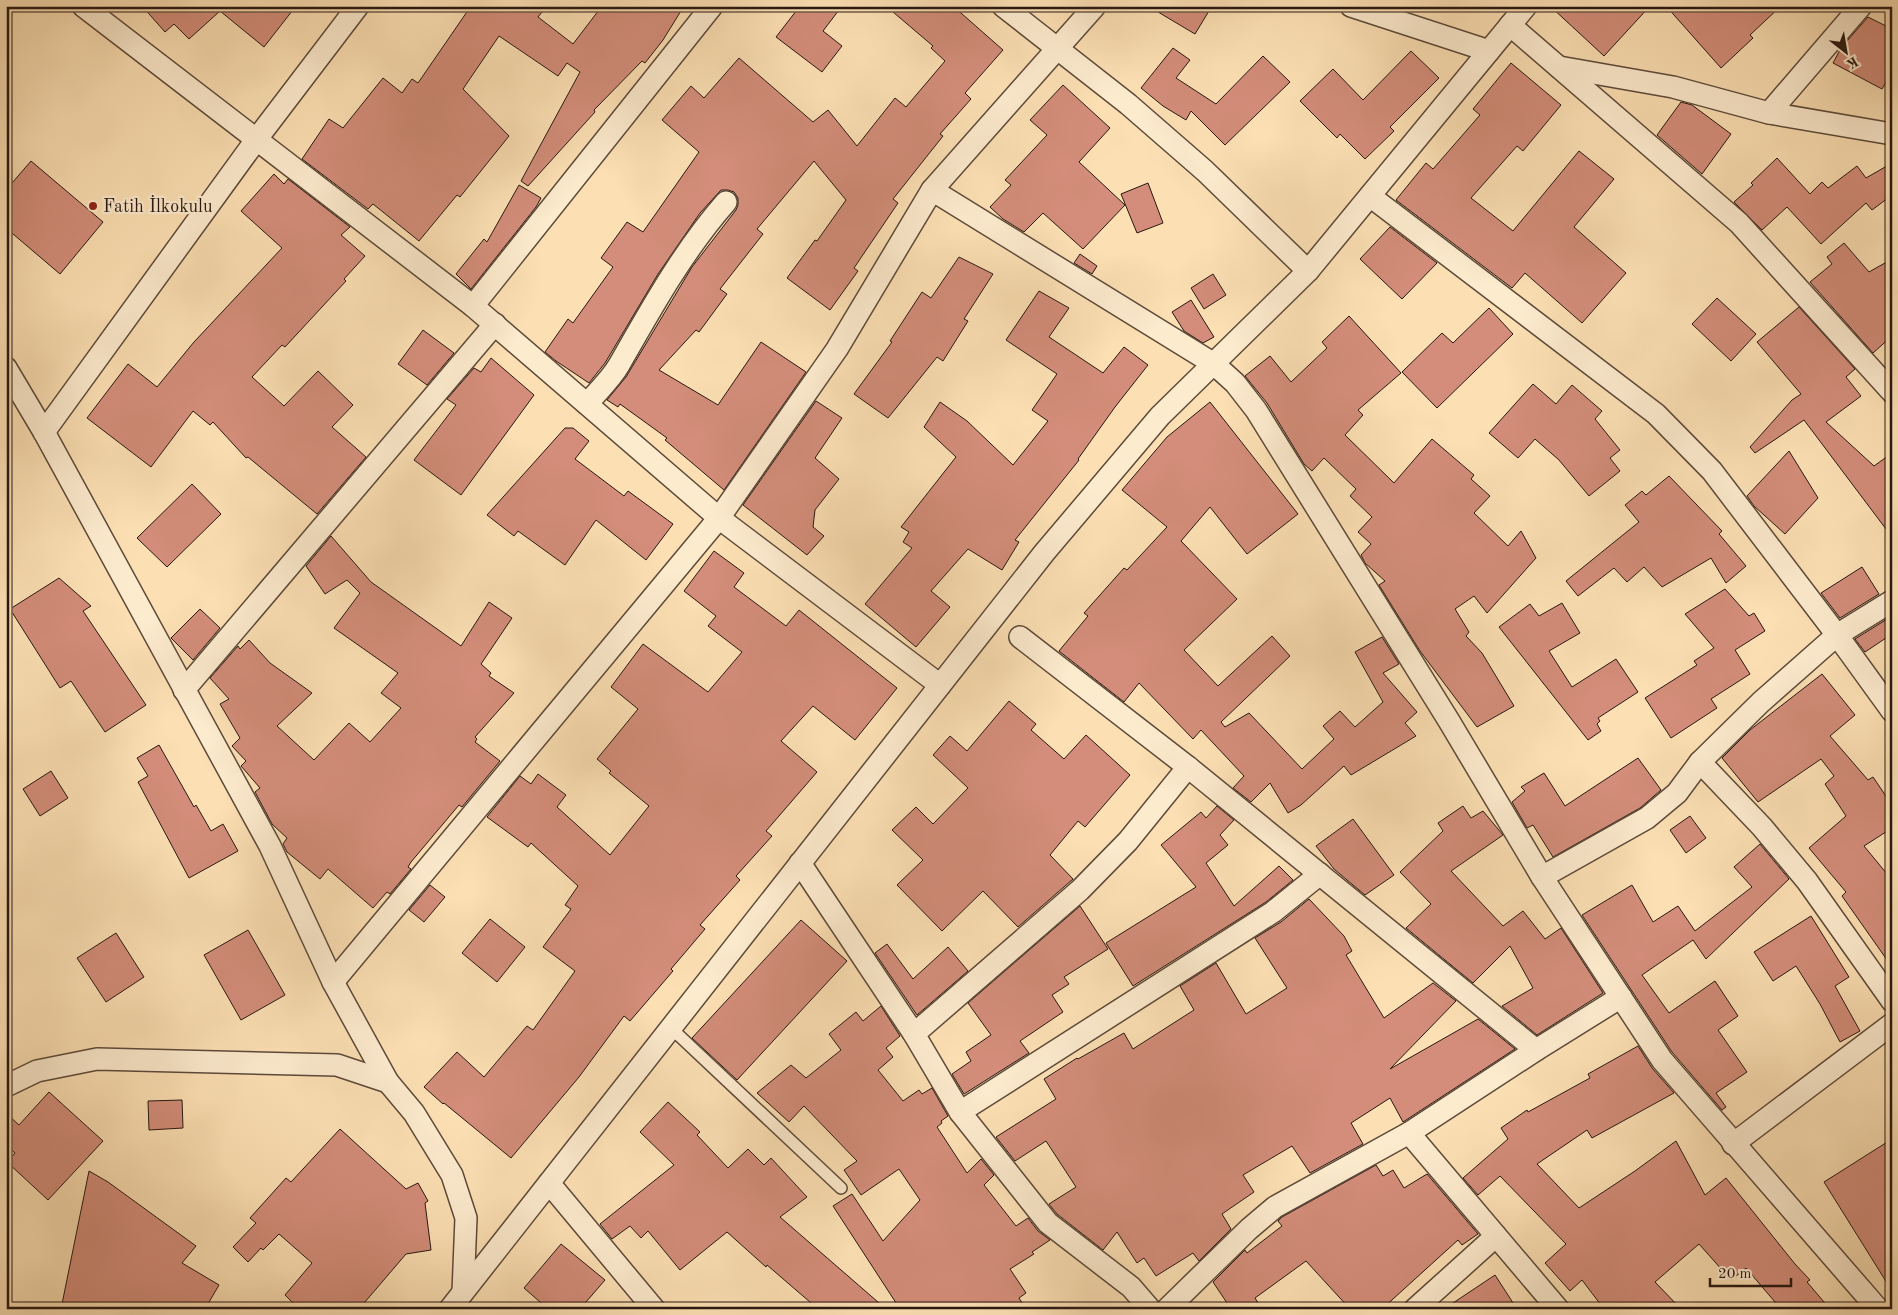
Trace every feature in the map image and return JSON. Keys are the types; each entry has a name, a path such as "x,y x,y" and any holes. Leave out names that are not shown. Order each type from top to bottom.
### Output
{"street":[{"path":"83,6 473,306 719,518 940,685"},
{"path":"44,432 256,140 358,6"},
{"path":"473,306 712,6"},
{"path":"1003,6 1128,104 1191,159 1308,271"},
{"path":"333,982 719,518 837,349 932,190 1095,6"},
{"path":"1351,6 1489,50"},
{"path":"457,1301 1044,553 1160,416 1308,271 1526,6"},
{"path":"1769,114 1861,6"},
{"path":"1510,25 1739,223 1892,392"},
{"path":"1558,67 1673,87 1769,114 1892,134"},
{"path":"932,190 1214,364 1235,384 1256,410 1449,721 1542,877 1662,1060 1878,1309"},
{"path":"1370,196 1656,414 1712,471 1837,635 1892,711"},
{"path":"587,404 618,366 669,281 712,217 726,202"},
{"path":"184,690 495,324"},
{"path":"6,368 44,432 270,846 333,982 388,1082 414,1113 452,1175 466,1218 457,1301"},
{"path":"1542,877 1647,818 1677,793 1700,762 1761,702 1837,635 1892,601"},
{"path":"1020,637 1188,767 1536,1050"},
{"path":"1700,762 1762,827 1808,880 1892,1001"},
{"path":"914,1034 1080,890 1128,841 1188,767"},
{"path":"800,863 914,1034 960,1112 1048,1223 1131,1287 1150,1309"},
{"path":"960,1112 1273,912 1320,874"},
{"path":"1167,1309 1275,1207 1409,1134 1536,1050 1621,997"},
{"path":"1733,1144 1892,1024"},
{"path":"6,1086 37,1071 96,1059 336,1065 388,1082"},
{"path":"1409,1134 1558,1309"},
{"path":"549,1183 654,1309"},
{"path":"1415,1309 1496,1236"}],"lane":[{"path":"671,1028 841,1188"}],"building":[{"path":"142,6 296,6 264,47 220,11 189,39 174,24 165,32"},
{"path":"471,6 547,6 538,17 573,44 602,6 684,6 663,40 645,63 642,61 594,110 595,112 528,186 521,181 580,72 567,63 558,76 499,36 463,89 509,136 460,197 457,195 419,241 373,204 368,209 302,159 329,119 343,128 383,78 402,93 412,79 418,83"},
{"path":"800,6 842,6 823,31 842,46 822,72 776,37"},
{"path":"886,6 953,6 1003,50 965,93 971,99 940,134 943,136 893,199 898,203 854,268 858,271 830,310 787,278 815,240 817,241 846,200 814,161 757,229 763,234 720,289 727,294 699,332 696,330 659,370 718,405 761,342 806,372 724,490 665,440 667,438 620,404 618,407 607,400 626,377 692,267 736,210 738,198 734,192 721,190 700,213 658,274 605,363 589,383 545,352 568,319 573,323 613,267 601,258 627,222 643,232 699,152 662,120 691,86 704,98 739,58 813,122 828,110 857,146 895,98 906,107 945,61 931,48 933,46"},
{"path":"1148,6 1212,6 1195,34"},
{"path":"1550,6 1650,6 1604,56"},
{"path":"1666,6 1781,6 1750,35 1753,38 1721,68"},
{"path":"1868,17 1892,29 1892,72 1882,89 1833,63 1841,48"},
{"path":"1173,48 1190,60 1176,78 1216,104 1263,56 1290,82 1225,145 1191,111 1186,120 1163,106 1141,88"},
{"path":"1411,51 1439,78 1390,127 1394,131 1365,159 1340,134 1337,138 1300,101 1333,69 1363,100"},
{"path":"1511,63 1561,105 1523,151 1517,146 1471,198 1513,231 1579,151 1614,179 1574,227 1626,273 1582,323 1525,273 1512,288 1396,200 1426,163 1433,169 1480,115 1473,109"},
{"path":"1063,85 1110,128 1079,162 1125,205 1083,249 1043,213 1024,232 1003,219 990,207 1011,185 1005,180 1047,135 1030,120"},
{"path":"1681,102 1692,105 1731,134 1702,174 1657,135"},
{"path":"1777,158 1810,194 1822,182 1828,188 1857,166 1866,178 1892,163 1892,195 1872,210 1866,203 1821,244 1787,207 1762,230 1734,202 1753,185 1751,183"},
{"path":"31,161 103,222 60,274 6,228 6,190"},
{"path":"274,174 284,184 288,179 350,227 341,235 365,256 344,279 346,281 285,347 282,345 252,377 284,406 318,371 353,405 332,427 366,457 317,514 248,457 246,458 213,422 210,425 193,411 151,467 87,418 128,364 157,387 194,342 282,248 241,211"},
{"path":"1148,183 1163,223 1137,233 1121,194"},
{"path":"519,185 541,198 536,207 471,289 456,274 484,239 487,242"},
{"path":"1390,227 1437,263 1402,299 1360,259"},
{"path":"1844,243 1869,272 1892,259 1892,336 1873,353 1810,282 1832,264 1827,257"},
{"path":"1080,254 1097,266 1092,274 1074,263"},
{"path":"959,257 993,274 964,319 968,321 943,361 937,357 888,418 854,394 892,342 890,341 922,292 931,298"},
{"path":"1213,274 1226,295 1204,309 1191,288"},
{"path":"1039,291 1069,308 1049,337 1103,373 1124,347 1148,365 1115,407 1079,460 1015,540 1019,542 1002,570 968,549 931,591 950,607 916,647 865,604 912,548 903,542 909,532 901,527 956,457 924,427 940,402 967,421 1013,465 1048,421 1032,410 1057,374 1006,340"},
{"path":"1717,298 1756,334 1731,361 1692,324"},
{"path":"1191,300 1214,337 1203,343 1184,331 1172,312"},
{"path":"1799,307 1855,369 1846,377 1861,396 1826,422 1874,466 1892,453 1892,537 1804,420 1755,453 1750,447 1792,400 1801,394 1757,342"},
{"path":"1489,308 1513,334 1437,408 1402,372 1442,333 1453,343"},
{"path":"1349,316 1401,373 1358,410 1363,415 1345,435 1394,483 1432,439 1474,475 1471,479 1490,496 1474,513 1508,546 1521,531 1536,558 1487,613 1474,596 1455,609 1469,632 1466,636 1482,653 1514,706 1477,727 1420,651 1379,585 1385,581 1365,563 1361,555 1371,544 1358,532 1372,517 1350,496 1356,489 1324,458 1312,471 1304,464 1267,403 1245,376 1270,356 1291,382 1327,348 1322,342"},
{"path":"423,330 454,353 427,385 398,364"},
{"path":"491,358 534,395 461,495 414,460 456,405 447,399 474,368 481,372"},
{"path":"1533,384 1556,404 1572,385 1602,411 1595,419 1620,450 1610,458 1620,471 1589,496 1559,460 1535,439 1518,458 1489,433"},
{"path":"816,401 842,418 815,458 839,479 815,510 813,527 824,536 807,555 743,505"},
{"path":"1210,402 1298,514 1247,554 1210,507 1181,541 1237,599 1184,650 1218,686 1272,636 1290,656 1221,722 1225,727 1249,713 1302,769 1334,739 1323,726 1340,711 1355,727 1383,702 1355,652 1382,637 1399,664 1383,673 1417,712 1405,723 1416,736 1351,775 1344,766 1301,805 1288,813 1270,783 1251,802 1233,788 1244,776 1201,730 1193,739 1139,683 1124,702 1059,651 1088,616 1084,613 1124,568 1127,570 1167,527 1122,490 1167,437"},
{"path":"565,428 573,428 589,441 575,459 624,496 628,491 673,524 646,560 596,520 565,565 518,531 514,536 487,515"},
{"path":"1789,451 1818,498 1785,534 1754,506 1747,496"},
{"path":"1669,476 1722,531 1719,534 1746,566 1726,583 1711,558 1662,587 1644,567 1627,582 1614,568 1578,596 1566,581 1639,522 1625,505 1642,491 1646,495"},
{"path":"192,484 221,514 167,567 137,538"},
{"path":"331,536 371,582 461,646 489,602 512,618 481,664 491,673 489,676 514,693 475,737 477,739 475,742 500,761 462,807 459,805 411,862 408,867 411,869 390,894 387,892 373,908 328,869 320,879 287,852 283,844 287,838 272,824 255,792 260,788 241,766 246,761 232,746 240,738 220,704 229,699 210,678 238,646 240,649 249,640 270,663 312,693 277,726 314,760 349,723 370,742 401,708 381,693 398,673 334,628 360,593 347,580 325,594 306,566"},
{"path":"714,551 744,573 734,587 786,626 799,610 897,688 855,740 813,706 781,741 817,772 766,831 772,836 736,876 740,880 700,925 705,929 671,969 673,971 630,1021 624,1016 579,1077 511,1158 424,1087 457,1052 484,1077 527,1026 533,1030 575,971 543,947 571,909 565,905 578,886 531,843 528,847 487,817 520,776 531,784 538,774 566,795 557,807 610,855 649,806 609,773 611,771 597,759 638,709 611,687 643,644 708,692 742,652 708,626 716,616 684,591"},
{"path":"1862,567 1879,594 1840,618 1821,593"},
{"path":"59,578 91,606 83,611 146,705 105,732 71,681 60,688 10,609"},
{"path":"1725,589 1749,616 1754,613 1765,631 1735,650 1750,674 1711,699 1717,708 1671,738 1645,698 1697,665 1694,661 1714,648 1685,614"},
{"path":"1562,603 1580,633 1549,651 1572,687 1616,659 1638,692 1598,718 1600,721 1597,724 1601,731 1588,740 1499,627 1530,604 1539,616"},
{"path":"200,609 220,628 193,660 171,638"},
{"path":"1892,616 1892,634 1865,652 1855,639"},
{"path":"1822,674 1855,715 1830,736 1868,780 1873,777 1892,805 1892,828 1864,846 1892,880 1892,967 1842,896 1846,892 1809,848 1846,816 1825,784 1834,776 1821,759 1758,802 1722,758 1750,730"},
{"path":"1009,701 1036,724 1031,730 1064,759 1086,735 1130,775 1085,827 1078,821 1050,855 1073,879 1018,927 983,891 942,931 897,885 923,860 892,830 916,807 933,824 968,788 933,755 950,736 967,751"},
{"path":"159,745 194,807 196,805 211,831 223,824 238,851 189,878 138,782 148,776 137,758"},
{"path":"1638,758 1661,790 1640,808 1553,857 1533,825 1527,828 1512,802 1525,791 1521,787 1544,773 1565,806"},
{"path":"51,771 68,798 40,816 23,789"},
{"path":"1217,806 1234,820 1220,835 1228,845 1206,863 1234,906 1279,866 1293,880 1266,902 1133,986 1106,943 1196,887 1161,845 1201,812 1206,818"},
{"path":"1463,806 1471,818 1483,811 1503,835 1451,871 1503,926 1523,911 1545,939 1561,928 1603,993 1537,1035 1502,1006 1533,988 1510,946 1473,983 1406,928 1431,904 1400,872 1443,831 1438,823"},
{"path":"1690,816 1706,838 1686,853 1670,830"},
{"path":"1353,819 1394,875 1365,895 1334,869 1316,846"},
{"path":"1760,844 1789,879 1706,959 1693,940 1642,975 1669,1013 1715,981 1738,1016 1718,1030 1747,1072 1716,1093 1726,1107 1722,1110 1672,1052 1582,915 1632,885 1653,922 1678,906 1695,931 1752,887 1734,867"},
{"path":"430,885 445,897 424,922 409,910"},
{"path":"1309,899 1344,936 1352,951 1346,955 1384,1018 1433,983 1456,1001 1390,1069 1478,1019 1515,1049 1403,1122 1390,1098 1351,1123 1363,1144 1310,1173 1292,1146 1243,1175 1254,1192 1222,1214 1231,1229 1199,1261 1193,1253 1156,1276 1144,1258 1137,1263 1117,1232 1103,1250 1057,1214 1049,1204 1076,1187 1046,1141 1015,1161 996,1137 1056,1099 1044,1079 1077,1058 1124,1033 1133,1049 1194,1010 1180,986 1216,963 1246,1014 1287,988 1255,938 1281,922"},
{"path":"1080,906 1108,949 1064,977 1069,984 1052,995 1063,1012 1020,1041 1029,1053 964,1094 952,1074 971,1061 966,1052 991,1035 968,1003"},
{"path":"1811,916 1849,977 1835,986 1860,1031 1840,1042 1820,1004 1796,966 1773,981 1754,952"},
{"path":"490,919 525,947 497,982 462,953"},
{"path":"801,920 847,961 737,1080 692,1038"},
{"path":"248,930 285,995 241,1020 204,955"},
{"path":"116,933 144,977 106,1002 77,958"},
{"path":"887,944 913,979 948,947 968,971 917,1015 875,953"},
{"path":"881,1006 900,1036 886,1048 893,1057 878,1070 903,1101 919,1090 922,1094 932,1088 948,1116 937,1127 967,1173 981,1159 994,1175 984,1185 1016,1226 1028,1218 1038,1231 1050,1240 1032,1252 1034,1254 1010,1269 1026,1293 1019,1298 1026,1309 900,1309 833,1206 852,1194 883,1241 920,1200 899,1169 861,1195 844,1170 857,1161 804,1106 789,1122 757,1093 791,1065 806,1078 841,1050 829,1034 856,1012 863,1021"},
{"path":"1638,1046 1652,1068 1674,1093 1592,1138 1587,1130 1537,1164 1579,1208 1676,1141 1705,1195 1726,1178 1810,1280 1807,1282 1830,1309 1781,1309 1746,1268 1731,1280 1699,1244 1655,1282 1681,1309 1604,1309 1582,1280 1570,1291 1545,1263 1566,1244 1500,1176 1478,1195 1463,1178 1508,1139 1501,1128 1527,1110 1528,1112 1590,1078 1588,1074"},
{"path":"49,1092 103,1141 48,1200 7,1162 15,1153 6,1145 6,1113 19,1125"},
{"path":"182,1100 183,1128 149,1130 148,1101"},
{"path":"668,1102 700,1132 697,1135 728,1168 748,1149 764,1165 771,1158 807,1197 780,1217 886,1309 818,1309 767,1265 766,1267 727,1232 680,1270 648,1231 641,1238 630,1226 612,1239 600,1224 674,1165 640,1132"},
{"path":"340,1129 406,1189 418,1183 428,1201 425,1203 431,1250 406,1254 359,1309 299,1309 285,1295 312,1263 279,1234 263,1250 261,1248 248,1262 233,1247 256,1223 250,1218 286,1178 291,1182"},
{"path":"1892,1139 1892,1291 1824,1182"},
{"path":"1376,1165 1383,1176 1393,1170 1404,1188 1427,1174 1478,1234 1462,1245 1458,1240 1382,1309 1350,1309 1306,1261 1255,1298 1262,1309 1231,1309 1213,1282 1245,1250 1247,1253 1282,1226 1278,1221 1282,1217"},
{"path":"89,1171 108,1182 196,1246 182,1263 219,1285 205,1309 61,1309"},
{"path":"561,1244 605,1280 580,1309 548,1309 524,1288"},
{"path":"1495,1275 1517,1309 1444,1309"}],"place":[{"name":"Fatih İlkokulu","path":"93,206"}]}
